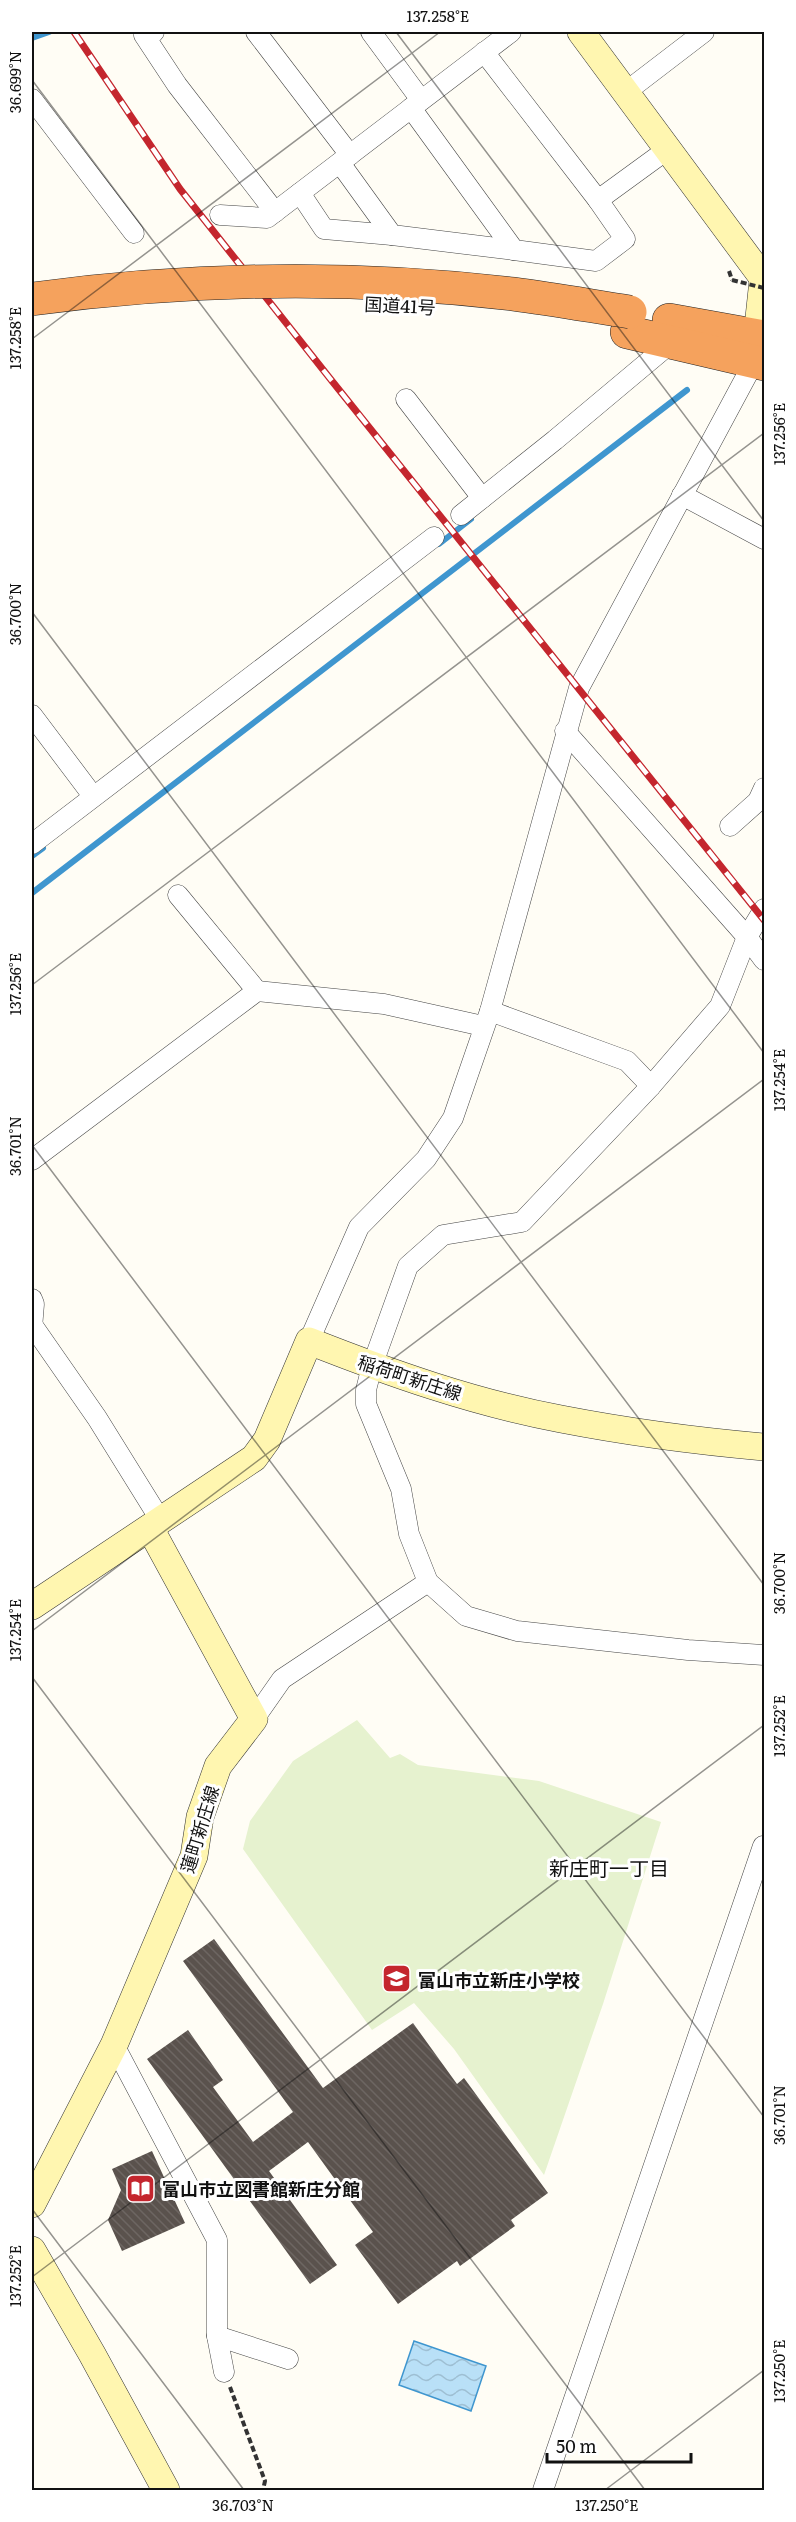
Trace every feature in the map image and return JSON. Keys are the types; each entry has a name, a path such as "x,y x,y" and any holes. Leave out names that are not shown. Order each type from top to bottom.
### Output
{"highway":[{"name":"国道41号","path":"32,299 107,289 234,282 376,284 513,294 629,322 760,349"},
{"name":"国道41号","path":"32,318 110,308 235,301 376,302 629,322 672,342 760,349"}],"main road":[{"path":"581,32 627,91 764,279 760,349"},
{"path":"32,1606 254,1458 267,1440 309,1341"},
{"name":"稲荷町新庄線","path":"309,1341 372,1366 508,1407 560,1419 702,1442 765,1447"},
{"path":"155,1525 255,1719"},
{"name":"蓮町新庄線","path":"32,2204 114,2045 194,1856 200,1817 218,1766 255,1719"},
{"path":"32,2250 166,2490"}],"street":[{"path":"154,32 144,36 177,85 275,212"},
{"path":"256,32 345,159 392,235"},
{"path":"370,32 514,250"},
{"path":"627,91 704,32"},
{"path":"220,215 267,218 416,104 495,40 625,240 596,261 392,235 324,229 300,193"},
{"path":"32,99 134,233"},
{"path":"598,200 668,149"},
{"path":"461,514 672,342"},
{"path":"309,1341 359,1227 426,1159 453,1118 487,1018 565,731 579,688 760,349"},
{"path":"406,399 482,498"},
{"path":"682,495 765,539"},
{"path":"32,844 434,537"},
{"path":"32,715 93,796"},
{"path":"565,731 765,960"},
{"path":"730,826 758,801 765,788"},
{"path":"178,895 257,991"},
{"path":"765,909 747,937 720,1006 651,1086 522,1222 443,1235 408,1266 372,1366 366,1390 366,1404 402,1489 409,1534 429,1582 466,1616 517,1631 688,1650 765,1654"},
{"path":"32,1160 257,991 384,1004 487,1018 627,1061 651,1086"},
{"path":"32,1299 34,1305 32,1327 97,1418 155,1525"},
{"path":"255,1719 282,1679 429,1582"},
{"path":"543,2490 763,1846 765,1847"},
{"path":"114,2045 217,2240 217,2336 224,2372"},
{"path":"217,2336 288,2359"}],"path":[{"path":"732,280 764,279"},
{"path":"224,2372 265,2481 262,2490"}],"green space":[{"path":"357,1720 390,1758 400,1754 418,1765 539,1781 661,1822 603,2004 544,2175 454,2049 414,2003 372,2030 243,1849 250,1821 293,1761"}],"water":[{"path":"414,2341 486,2366 471,2411 399,2385"}],"building":[{"path":"214,1939 323,2088 413,2023 457,2084 464,2078 548,2193 511,2220 515,2226 460,2266 457,2261 398,2304 355,2245 373,2232 308,2142 269,2171 337,2265 310,2284 147,2059 188,2030 223,2080 213,2087 253,2142 293,2112 183,1961"},
{"path":"152,2151 185,2223 122,2251 108,2220 121,2190 112,2169"}],"waterway":[{"path":"32,38 49,32"},
{"path":"32,893 687,390"},
{"path":"439,544 471,519"},
{"path":"32,856 43,848"}],"railway":[{"path":"74,32 180,189 764,920"}],"place":[{"name":"富山市立新庄小学校","path":"397,1979"},
{"name":"富山市立図書館新庄分館","path":"141,2188"}],"district":[{"name":"新庄町一丁目","path":"609,1867"}]}
